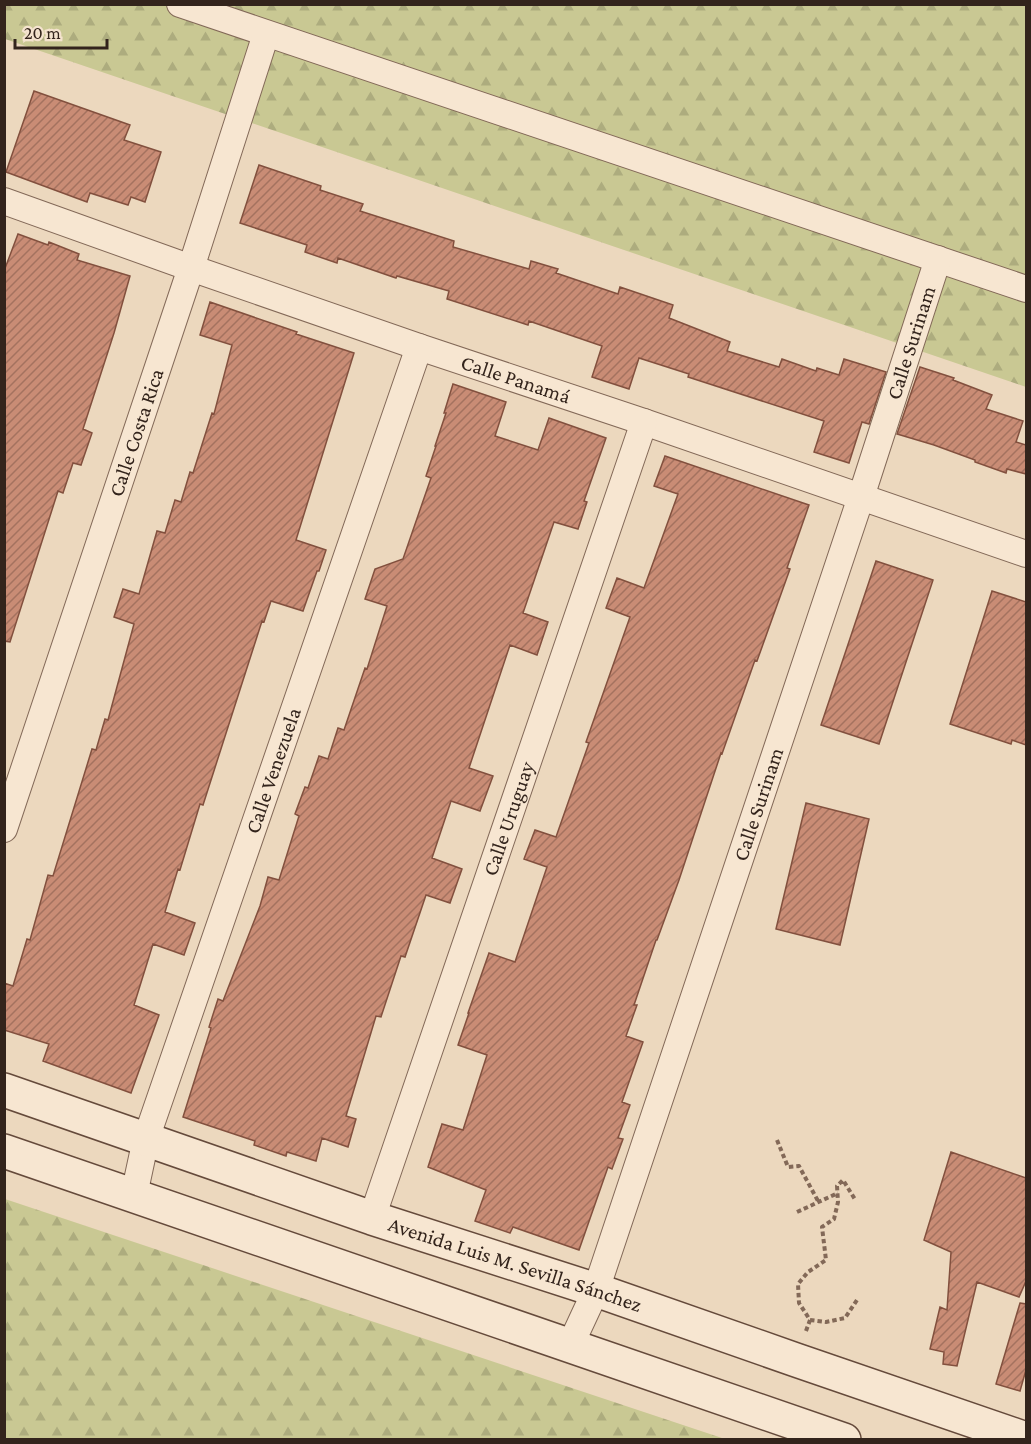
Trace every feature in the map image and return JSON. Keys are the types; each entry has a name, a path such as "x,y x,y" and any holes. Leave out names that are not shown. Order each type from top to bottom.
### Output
{"street":[{"path":"180,4 1026,289"},
{"name":"Calle Costa Rica","path":"4,829 191,268 266,34"},
{"name":"Calle Panamá","path":"4,201 419,347 1026,554"},
{"name":"Calle Surinam","path":"570,1346 596,1290 861,497 938,259"},
{"name":"Calle Venezuela","path":"134,1195 146,1139 419,347"},
{"name":"Calle Uruguay","path":"372,1218 644,422"},
{"name":"Avenida Luis M. Sevilla Sánchez","path":"4,1090 372,1218 596,1290 1026,1439"},
{"path":"4,1151 843,1440"}],"path":[{"path":"777,1140 788,1167 799,1166 818,1201"},
{"path":"856,1201 843,1180 837,1186 838,1202 834,1219 822,1227 826,1260 808,1272 798,1284 799,1303 810,1320 826,1322 845,1318 857,1300"},
{"path":"797,1212 838,1193"},
{"path":"796,1360 810,1320"}],"green space":[{"path":"5,4 1026,5 1026,387 5,39"},
{"path":"5,1199 725,1439 5,1439"}],"building":[{"path":"34,91 130,125 124,140 161,152 145,202 131,197 128,205 90,193 87,202 6,172"},
{"path":"259,165 321,186 320,190 363,204 360,211 454,241 453,247 529,269 531,261 558,269 556,273 618,294 620,287 673,305 669,318 730,342 727,351 779,367 782,359 816,371 817,368 839,375 844,359 886,372 869,424 862,422 849,463 814,452 824,421 688,377 689,374 639,358 629,389 592,377 602,346 529,321 528,325 447,299 449,291 397,276 396,278 338,258 337,263 305,252 307,245 240,223"},
{"path":"18,234 48,245 49,242 79,254 77,260 130,276 83,429 92,433 81,465 73,463 63,493 58,491 10,642 4,641 4,271"},
{"path":"210,302 354,353 296,540 326,550 303,611 271,601 264,622 262,621 203,805 200,804 165,912 195,923 184,955 153,944 134,1005 159,1015 131,1093 43,1061 49,1044 4,1030 4,983 13,986 27,939 30,940 48,875 53,876 92,749 96,750 105,719 108,720 134,624 114,617 123,589 139,594 157,531 165,533 175,500 181,502 212,413 214,414 232,345 200,335"},
{"path":"920,367 954,378 953,380 992,395 986,409 1023,421 1016,442 1026,445 1026,474 1007,469 1006,473 934,445 897,434"},
{"path":"453,384 506,402 495,436 538,450 549,418 606,438 584,501 587,502 578,529 554,522 523,613 548,622 537,655 510,645 469,768 493,776 480,811 451,801 432,858 462,869 450,903 426,895 405,957 401,956 381,1017 376,1016 346,1116 356,1119 348,1147 322,1138 316,1161 287,1152 286,1156 254,1145 255,1141 183,1117 218,999 223,1001 260,906 268,877 279,880 299,816 295,814 305,787 308,788 319,756 328,759 338,728 344,730 365,668 367,669 387,606 365,599 375,569 403,559 431,478 426,476"},
{"path":"665,456 809,505 787,568 790,569 721,753 634,1005 637,1005 626,1036 643,1042 622,1102 630,1105 618,1138 623,1139 612,1169 608,1167 579,1250 513,1227 510,1233 475,1221 486,1190 428,1167 442,1124 463,1130 487,1055 458,1045 468,1013 489,953 515,962 547,867 524,859 535,830 556,837 589,743 586,742 630,617 606,608 617,578 644,588 678,494 654,486"},
{"path":"876,561 933,580 879,744 821,725"},
{"path":"992,591 1026,602 1026,745 1012,740 1011,744 950,724"},
{"path":"806,803 869,819 840,945 776,929"},
{"path":"951,1152 1026,1178 1026,1281 1019,1297 977,1282 957,1366 943,1364 944,1352 930,1349 940,1307 947,1310 951,1252 924,1240"},
{"path":"1020,1303 1026,1304 1026,1370 1020,1391 996,1384"}]}
